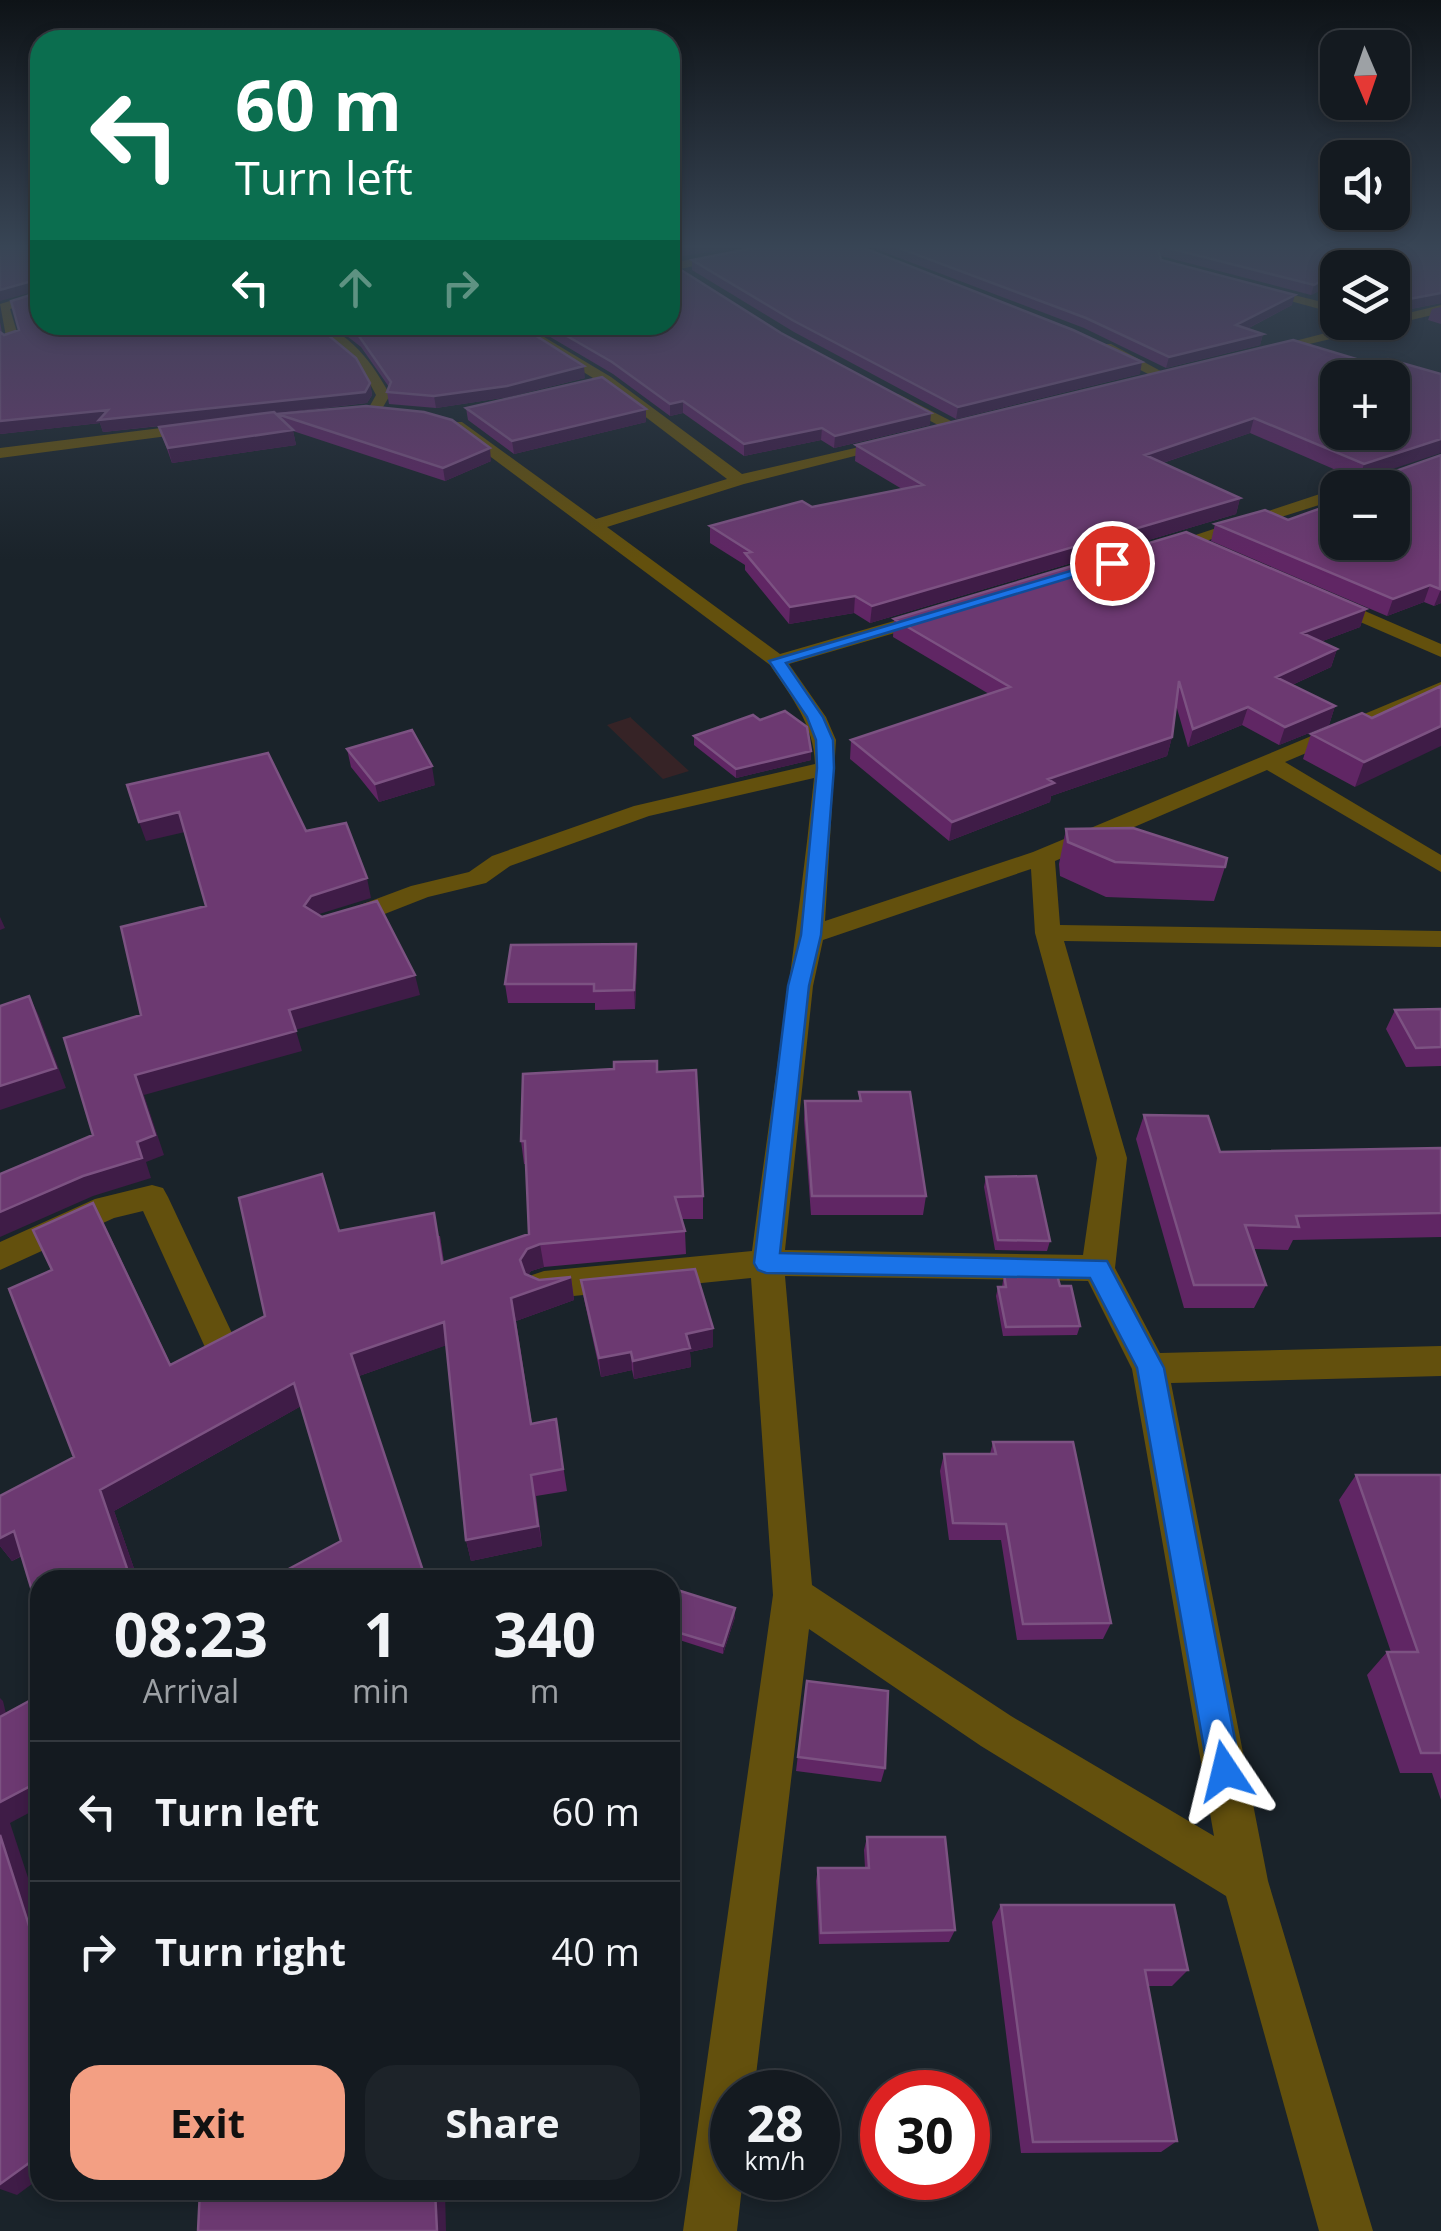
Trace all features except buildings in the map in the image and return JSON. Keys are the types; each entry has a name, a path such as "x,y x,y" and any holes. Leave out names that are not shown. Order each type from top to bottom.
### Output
{"street":[{"path":"351,352 367,365 382,394 382,412 356,412"},
{"path":"555,352 739,480"},
{"path":"1115,352 1161,375"},
{"path":"1143,380 1180,370"},
{"path":"889,393 956,429"},
{"path":"473,411 436,417 460,426 777,661 815,717 824,740 826,768 811,935 798,986 766,1263 793,1596 710,2231"},
{"path":"938,434 975,424"},
{"path":"0,452 224,426"},
{"path":"593,526 739,480 920,438"},
{"path":"1410,470 1441,460"},
{"path":"1131,558 1320,500"},
{"path":"1187,542 1220,555"},
{"path":"1305,590 1441,650"},
{"path":"777,661 944,612"},
{"path":"811,935 1042,857 1441,688"},
{"path":"1266,760 1441,865"},
{"path":"326,925 420,892 477,878 500,860 642,811 826,768"},
{"path":"1042,857 1048,933 1112,1158 1098,1268 1150,1368 1245,1881 1346,2231"},
{"path":"1048,933 1441,938"},
{"path":"0,1257 106,1208 152,1197 221,1346"},
{"path":"544,1285 766,1263 1098,1268"},
{"path":"1150,1368 1441,1361"},
{"path":"793,1596 996,1731 1245,1881"}],"shaded area":[{"path":"631,717 689,771 663,779 607,725"}],"route":[{"path":"1112,563 777,661 815,717 824,740 826,768 811,935 798,986 766,1263 1098,1268 1150,1368 1225,1771"}]}
